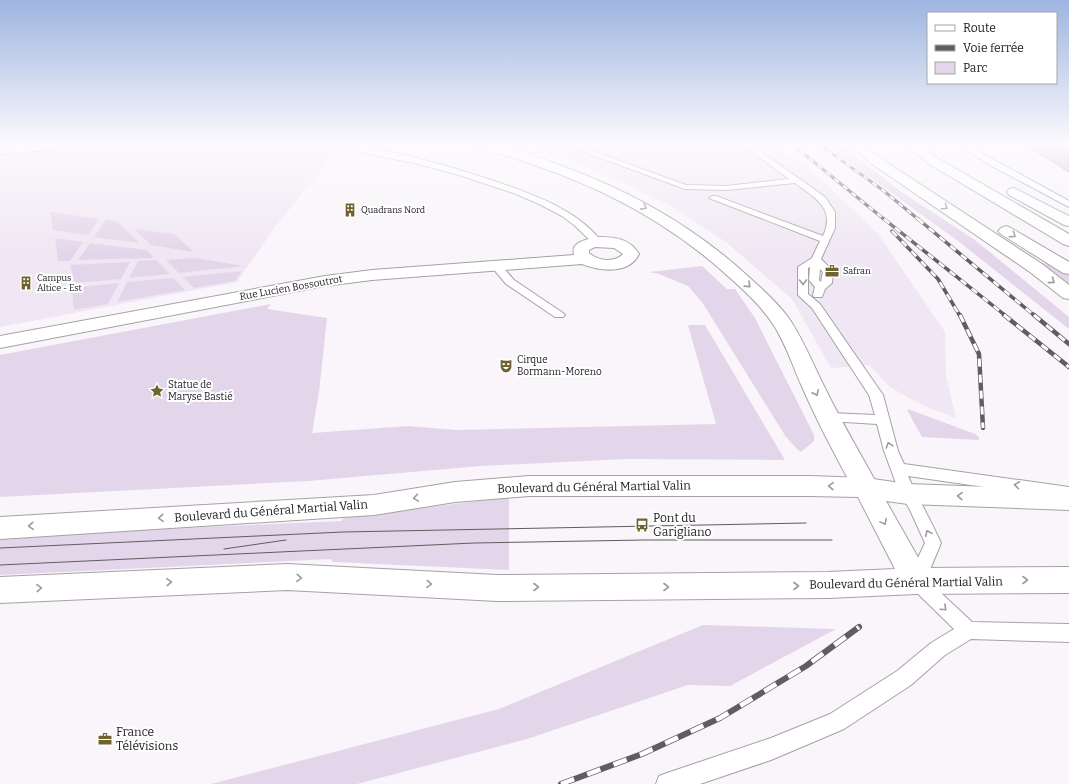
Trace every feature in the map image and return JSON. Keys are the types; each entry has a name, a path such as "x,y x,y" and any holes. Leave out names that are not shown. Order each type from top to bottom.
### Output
{"main road":[{"path":"591,181 663,217 711,252 739,276 774,312 783,325 829,417 916,581"},
{"path":"906,181 1036,268 1069,294"},
{"path":"930,181 956,198"},
{"path":"967,181 1069,241"},
{"path":"1001,185 1069,222"},
{"path":"995,223 1069,269"},
{"path":"585,259 580,252 581,248 585,245 597,242"},
{"name":"Rue Lucien Bossoutrot","path":"0,342 325,280 585,259 592,262 609,265 618,264 629,258 631,254 624,246 608,242 597,242"},
{"name":"Boulevard du Général Martial Valin","path":"0,528 374,505 455,492 529,486 810,486 866,488 908,494 1069,500"},
{"name":"Boulevard du Général Martial Valin","path":"0,590 287,577 496,588 828,585 916,581 1069,580"}],"lane":[{"path":"484,181 524,195 564,214 597,242"},
{"path":"667,181 685,187 709,189 796,181 822,199 830,212 828,236 816,260 814,280 820,287 816,306"},
{"path":"1025,181 1069,204"},
{"path":"722,194 828,236"},
{"path":"713,198 828,236"},
{"path":"816,260 803,267 803,295 816,306 876,396 898,469 908,494 916,506 933,544 916,581 968,630"},
{"path":"496,266 510,282 559,315"},
{"path":"829,417 882,420"},
{"path":"898,469 1069,493"},
{"path":"667,784 771,749 837,722 904,678 938,649 968,630 1069,633"}],"shaded area":[{"path":"0,181 313,181 275,227 237,282 0,327"},
{"name":"Safran","path":"617,181 822,181 878,234 945,332 946,376 956,418 927,407 890,387 869,365 831,368 792,299 727,243 673,207"}],"green space":[{"path":"875,181 887,181 900,191 975,240 1069,317 1069,329 958,241"},
{"path":"50,212 99,219 88,235 53,230"},
{"path":"106,219 116,221 140,243 94,237"},
{"path":"134,229 174,234 194,252 151,245"},
{"path":"55,238 83,242 70,261 58,261"},
{"path":"90,243 147,250 154,258 78,260"},
{"path":"194,258 245,266 179,273 166,260"},
{"path":"156,260 170,274 129,278 138,261"},
{"path":"130,262 121,279 75,283 70,265"},
{"path":"1039,263 1053,264 1069,273 1069,285"},
{"path":"702,266 727,289 735,289 755,318 814,435 814,441 801,452 786,437 702,302 688,286 659,274 649,272"},
{"path":"242,271 235,281 194,288 183,277"},
{"path":"173,278 185,290 117,302 127,282"},
{"path":"119,283 108,304 74,310 72,288"},
{"path":"271,304 267,309 327,318 319,392 312,433 408,426 456,430 716,424 688,325 705,325 785,460 626,459 481,466 308,481 0,497 0,355"},
{"path":"908,409 975,434 979,437 979,440 922,437 907,410"},
{"path":"509,497 509,570 333,562 331,559 0,575 0,538 133,530 341,521 344,518"},
{"path":"703,625 836,629 730,686 688,685 527,739 357,784 211,784 499,709"}],"tram line":[{"path":"0,548 343,532 806,523"},
{"path":"224,549 286,540"},
{"path":"0,565 474,543 644,540 832,540"}],"railway":[{"path":"837,181 885,220"},
{"path":"870,181 919,220"},
{"path":"884,219 1006,316"},
{"path":"918,219 1035,316"},
{"path":"892,231 938,279 960,316"},
{"path":"960,315 979,354 983,428"},
{"path":"1004,315 1069,367"},
{"path":"1034,315 1069,344"},
{"path":"561,784 642,754 720,718 806,666 859,627"}],"place":[{"name":"Quadrans Nord","path":"350,210"},
{"name":"Safran","path":"832,271"},
{"name":"Campus Altice - Est","path":"26,283"},
{"name":"Cirque Bormann-Moreno","path":"506,366"},
{"name":"Statue de Maryse Bastié","path":"157,391"},
{"name":"Pont du Garigliano","path":"642,525"},
{"name":"France Télévisions","path":"105,739"}]}
